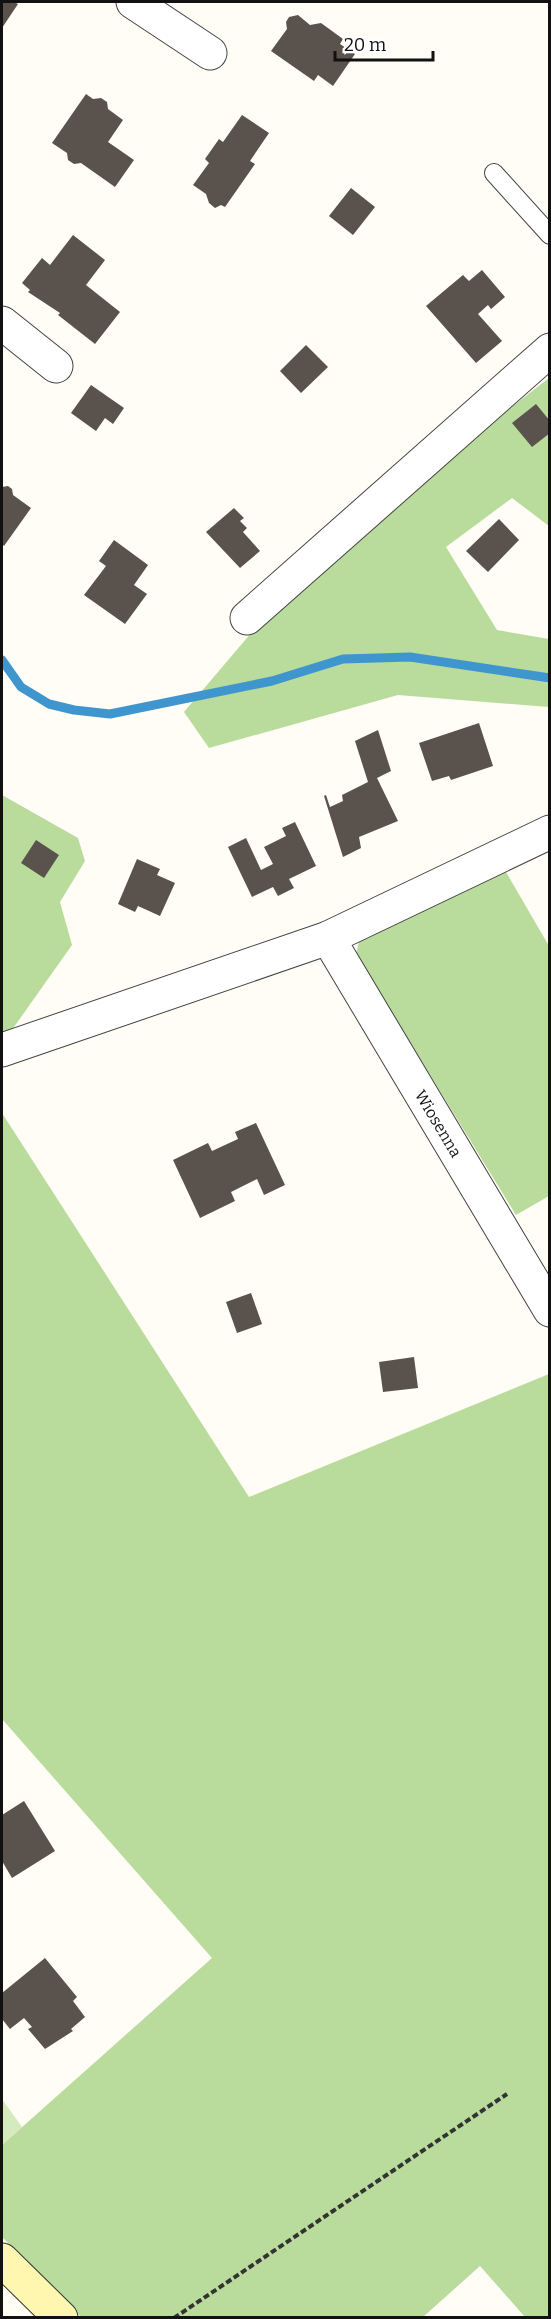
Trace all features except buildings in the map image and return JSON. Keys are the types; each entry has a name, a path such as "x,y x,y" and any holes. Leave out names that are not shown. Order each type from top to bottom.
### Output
{"street":[{"path":"133,2 210,53"},
{"path":"2,323 56,366"},
{"path":"247,618 549,350"},
{"path":"2,1050 328,938 549,832"},
{"name":"Wiosenna","path":"328,938 549,1310"},
{"path":"2,2260 61,2318"}],"lane":[{"path":"494,172 549,235"}],"path":[{"path":"174,2318 507,2094"}],"green space":[{"path":"549,378 549,526 512,498 446,547 497,630 549,639 549,707 398,695 209,748 184,712 268,613 349,533"},
{"path":"2,795 78,838 85,861 60,902 72,945 2,1044"},
{"path":"506,872 549,946 549,1196 516,1215 356,954 359,941"},
{"path":"2,1113 249,1497 549,1374 549,2317 525,2317 480,2266 423,2317 81,2317 2,2237 2,2145 212,1958 2,1719"},
{"path":"2,2099 22,2127 2,2145"}],"waterway":[{"path":"2,660 21,687 49,704 74,710 110,714 272,681 343,659 410,657 550,678"}]}
